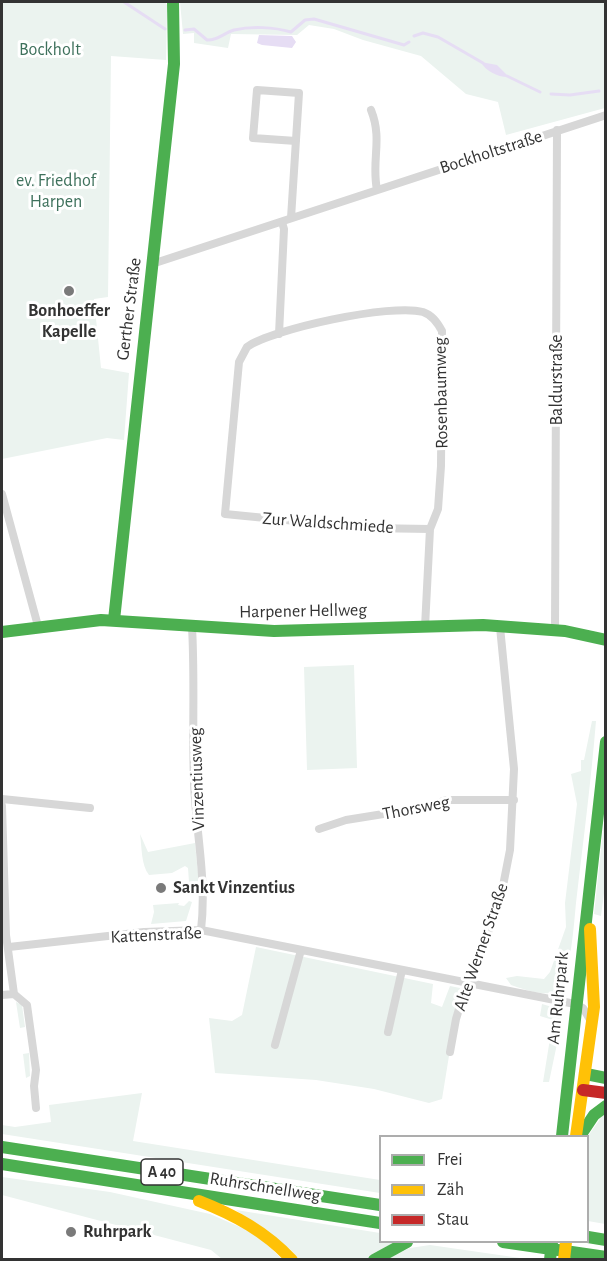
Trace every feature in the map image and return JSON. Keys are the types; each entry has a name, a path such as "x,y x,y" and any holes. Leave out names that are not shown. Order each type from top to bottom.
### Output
{"main road":[{"name":"Gerther Straße","path":"114,620 174,64 173,2"},
{"name":"Harpener Hellweg","path":"2,632 38,626 114,620 275,631 425,627 555,629 606,640"},
{"name":"Am Ruhrpark","path":"562,1135 606,742"},
{"name":"Am Ruhrpark","path":"578,1135 592,1024 593,972 588,910"},
{"path":"566,1091 586,1074 606,1078"},
{"path":"566,1091 583,1090 606,1093"},
{"path":"579,1135 594,1115 606,1106"},
{"name":"Ruhrschnellweg","path":"2,1147 379,1205"},
{"name":"Ruhrschnellweg","path":"2,1164 379,1223"},
{"path":"159,1189 228,1212 265,1234 292,1260"},
{"path":"589,1237 606,1240"},
{"path":"374,1260 405,1243"},
{"path":"510,1243 606,1257"},
{"path":"550,1260 552,1243"},
{"path":"564,1260 566,1243"}],"street":[{"path":"291,218 296,141 299,93 256,90 253,138 296,141"},
{"path":"371,110 378,127 375,172 377,190"},
{"name":"Bockholtstraße","path":"152,264 606,115"},
{"name":"Baldurstraße","path":"555,629 557,130"},
{"path":"279,334 284,229 282,222"},
{"name":"Rosenbaumweg","path":"225,514 239,362 247,347 279,334 372,312 394,310 424,312 438,322 442,331 442,435 438,509 430,529 425,627"},
{"path":"2,494 38,626"},
{"name":"Zur Waldschmiede","path":"225,514 367,528 430,529"},
{"name":"Vinzentiusweg","path":"192,627 195,676 194,784 204,899 201,930"},
{"name":"Alte Werner Straße","path":"450,1052 463,996 470,983 501,896 510,850 514,800 500,627"},
{"path":"2,799 90,808"},
{"name":"Thorsweg","path":"319,829 346,820 427,807 446,800 514,800"},
{"path":"2,806 5,919 14,994 27,1005 36,1070 34,1086 36,1108"},
{"name":"Kattenstraße","path":"9,947 144,932 201,930 575,1004"},
{"path":"275,1045 301,950"},
{"path":"388,1032 402,970"},
{"path":"592,1024 583,1008 575,1004 588,993 593,972"},
{"path":"2,995 14,994"}],"green space":[{"name":"ev. Friedhof Harpen","path":"2,2 166,2 166,5 168,2 170,12 167,12 166,60 111,56 108,297 94,299 101,368 129,373 124,440 107,438 2,459"},
{"path":"180,2 605,2 605,108 506,135 498,102 466,94 421,56 363,40 334,29 309,25 297,35 231,34 228,48 194,43 194,33 183,34"},
{"path":"354,665 357,768 307,770 304,667"},
{"path":"592,721 596,721 594,744 569,960 559,988 549,993 535,992 511,985 506,978 517,976 544,979 550,972 566,927 565,903 577,804 571,774 581,771 581,760 584,760"},
{"path":"605,812 606,878 601,916 594,914"},
{"path":"140,834 148,852 195,843 200,893 198,896 190,896 188,868 185,866 172,873 149,875 143,861"},
{"path":"189,901 192,902 186,921 151,924 153,905 179,903 178,905 184,906"},
{"path":"256,947 433,984 431,1003 442,1007 450,986 460,988 442,1099 429,1103 374,1089 316,1080 215,1073 209,1018 232,1021 242,1015"},
{"path":"16,1002 22,1005 25,1027 20,1028"},
{"path":"542,1004 552,1007 562,1020 549,1082 543,1082 553,1020 540,1016"},
{"path":"29,1053 30,1076 26,1078 23,1054"},
{"path":"142,1093 133,1141 379,1180 379,1193 2,1134 2,1125 15,1127 51,1122 49,1105"},
{"path":"605,1112 605,1224 589,1221 589,1135"},
{"path":"2,1177 110,1192 210,1214 256,1234 282,1259 222,1259 211,1250 2,1195"},
{"path":"236,1210 379,1233 379,1243 392,1243 367,1259 299,1259 290,1249"},
{"path":"430,1245 534,1260 384,1260 410,1248"}],"shaded area":[{"path":"259,35 292,36 296,42 292,48 262,45 257,43"},
{"path":"481,62 497,65 509,77 493,73"}],"waterway":[{"path":"124,2 165,29"},
{"path":"185,30 194,29 207,40 211,40 234,30 248,28 270,28 291,32 305,20 314,19 404,45 409,42"},
{"path":"414,36 423,33 438,37 483,63"},
{"path":"507,76 540,92"},
{"path":"551,94 570,95 599,91"}],"traffic: fast":[{"path":"114,620 174,64 173,2"},
{"path":"2,632 101,620 274,631 483,625 565,631 606,640"},
{"path":"562,1135 606,742"},
{"path":"586,1074 606,1078"},
{"path":"581,1135 594,1115 606,1106"},
{"path":"2,1147 379,1205"},
{"path":"2,1164 379,1223"},
{"path":"589,1237 606,1240"},
{"path":"374,1260 405,1243"},
{"path":"510,1243 606,1257"},
{"path":"550,1260 552,1243"}],"traffic: slow":[{"path":"576,1135 594,1007 590,929"},
{"path":"199,1201 249,1225 272,1241 292,1260"},
{"path":"564,1260 566,1243"}],"traffic: jam":[{"path":"583,1090 606,1093"}],"place":[{"name":"Bonhoeffer Kapelle","path":"69,291"},
{"name":"Sankt Vinzentius","path":"161,888"},
{"name":"Ruhrpark","path":"71,1232"}],"park label":[{"name":"Bockholt","path":"50,50"}]}
